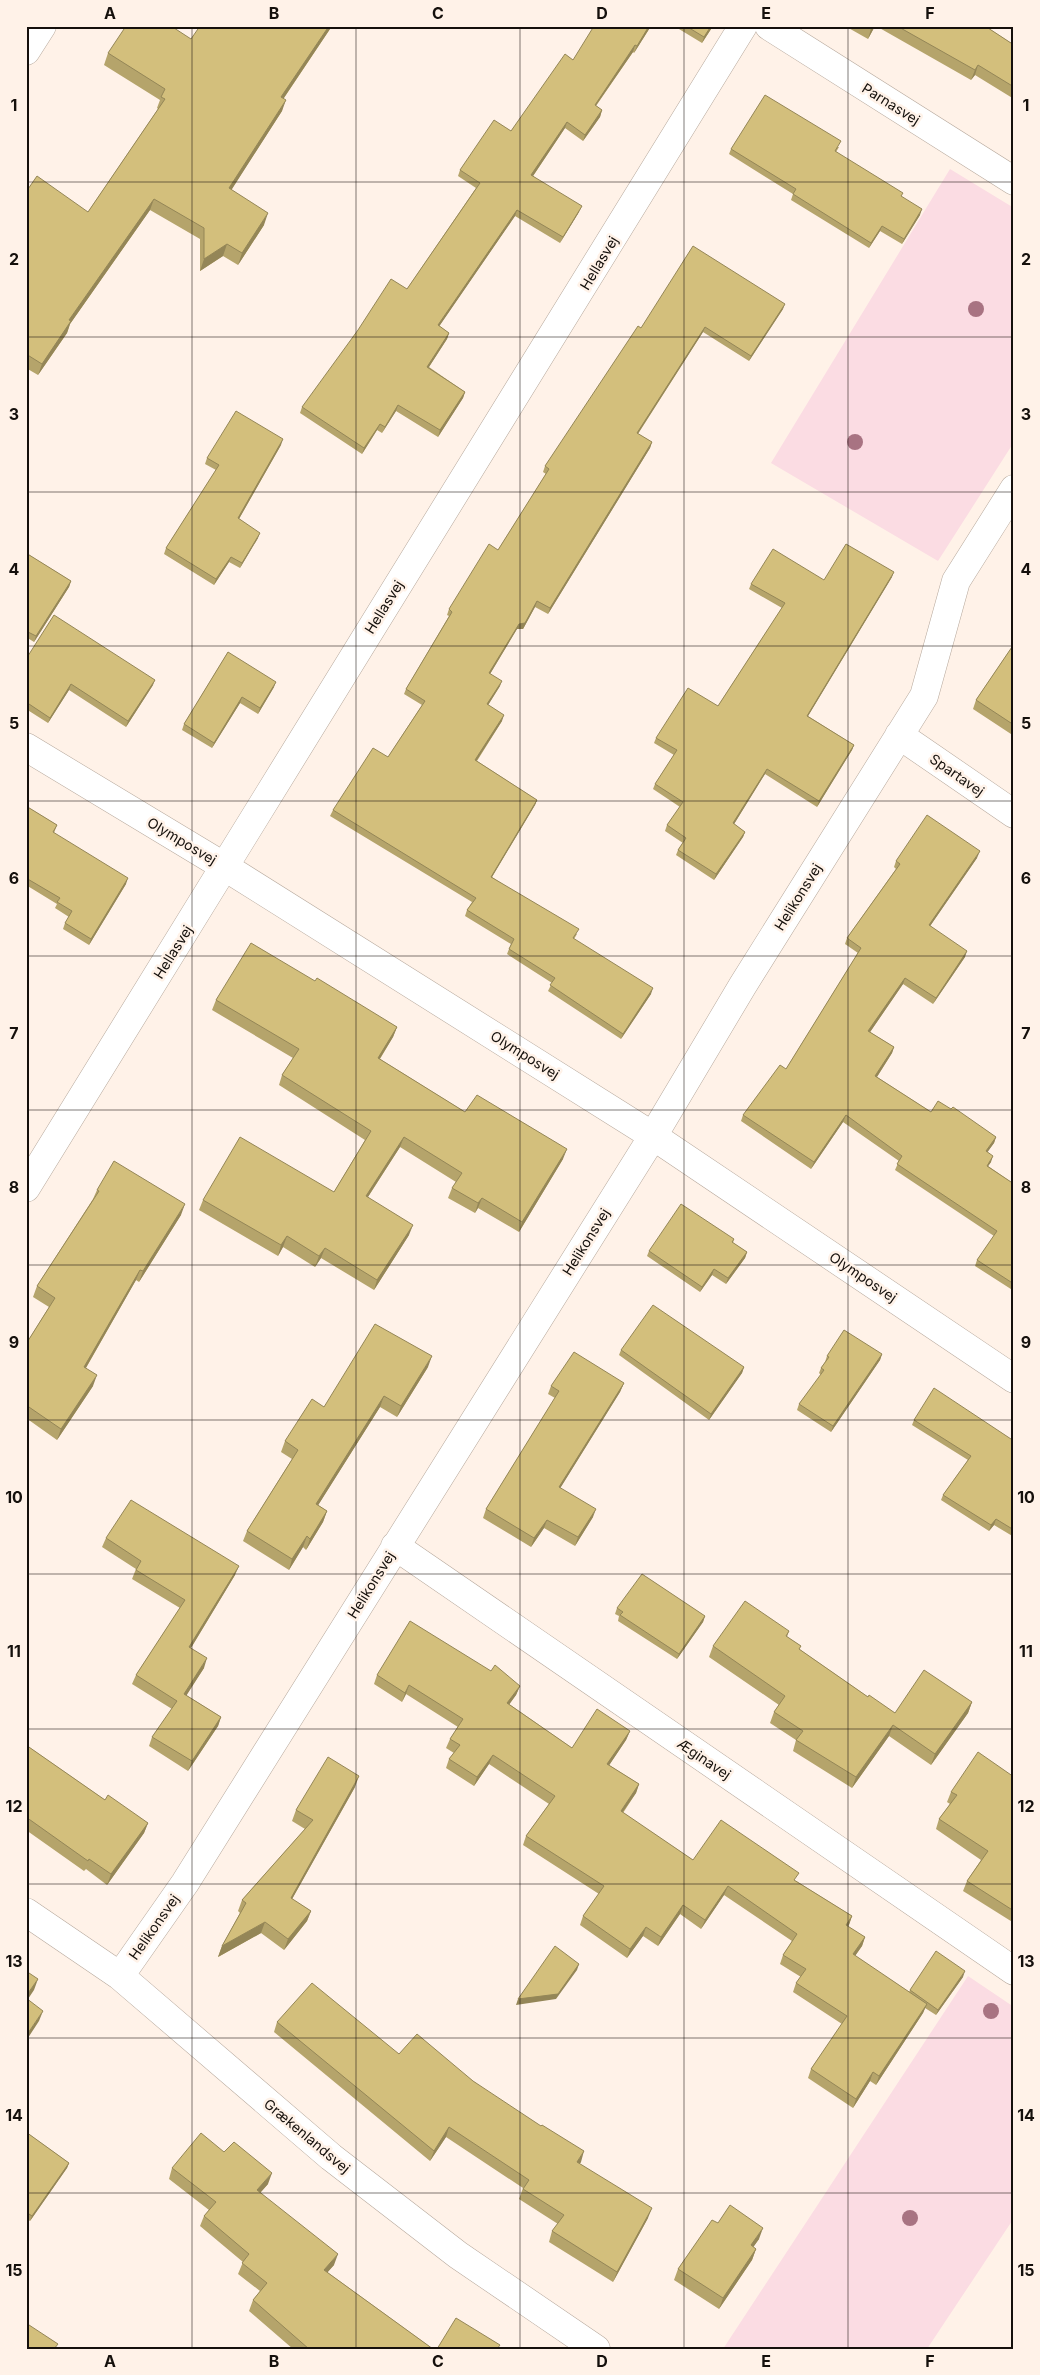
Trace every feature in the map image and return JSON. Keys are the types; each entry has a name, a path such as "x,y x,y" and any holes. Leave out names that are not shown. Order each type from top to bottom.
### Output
{"street":[{"path":"26,51 42,26"},
{"name":"Hellasvej","path":"26,1188 225,867 292,754 585,285 743,26"},
{"name":"Parnasvej","path":"769,26 1014,181"},
{"name":"Helikonsvej","path":"120,1976 185,1883 653,1136 748,976 924,696 956,581 1014,489"},
{"name":"Spartavej","path":"899,735 1014,814"},
{"name":"Olymposvej","path":"26,747 225,867 653,1136 1014,1379"},
{"name":"Æginavej","path":"395,1546 1014,1971"},
{"name":"Grækenlandsvej","path":"26,1912 120,1976 330,2157 458,2255 596,2349"}],"shaded area":[{"path":"950,169 1014,208 1014,442 938,561 771,463"},
{"path":"968,1976 1014,2007 1014,2218 927,2349 723,2349"}],"building":[{"path":"126,26 171,26 191,39 200,26 329,26 281,97 286,100 229,188 268,213 242,253 227,244 204,259 204,228 154,199 69,320 71,321 42,364 26,354 26,192 37,176 88,212 165,99 161,97 165,89 108,53"},
{"path":"594,26 649,26 595,105 602,110 585,135 567,122 531,175 582,206 563,237 517,210 438,325 449,333 427,367 465,392 440,430 398,405 385,427 380,424 364,448 302,407 358,330 391,279 407,289 480,183 460,170 494,120 511,131 565,54 573,60"},
{"path":"686,26 711,26 704,37"},
{"path":"897,26 985,26 1014,45 1014,87 978,65 975,70"},
{"path":"765,95 841,141 835,151 903,193 901,196 922,209 904,239 882,226 871,243 793,194 796,189 731,149"},
{"path":"693,246 785,304 751,356 705,327 637,433 652,442 550,608 537,601 525,623 519,624 489,673 502,681 487,704 504,715 475,760 537,800 491,877 579,929 573,938 653,988 623,1034 550,985 555,978 509,949 514,939 467,910 476,898 333,810 373,748 388,757 425,701 406,689 452,612 449,609 489,544 498,550 549,469 545,466 638,326 641,328"},
{"path":"236,411 283,439 238,518 260,533 242,563 231,557 216,579 166,548 219,465 207,458"},
{"path":"846,544 894,572 807,716 854,745 819,801 767,769 733,823 745,832 716,874 678,850 686,838 667,825 683,802 655,784 677,750 656,738 688,688 718,706 785,603 751,584 773,549 824,580"},
{"path":"26,553 71,581 36,636 26,631"},
{"path":"54,615 155,680 128,721 71,684 50,718 26,702 26,659"},
{"path":"1014,644 1014,725 976,700"},
{"path":"228,652 276,682 260,708 242,697 214,743 184,724"},
{"path":"26,806 57,825 53,832 128,878 91,939 65,923 72,911 57,902 60,898 26,878"},
{"path":"927,815 980,851 929,925 967,951 936,998 905,978 868,1031 894,1047 875,1076 931,1112 938,1101 951,1109 953,1107 996,1137 986,1151 993,1156 987,1166 1014,1184 1014,1215 1012,1218 1014,1220 1014,1284 977,1260 997,1231 897,1164 902,1156 846,1115 814,1162 743,1115 780,1065 786,1069 861,948 847,938 900,864 896,861"},
{"path":"251,943 315,981 317,978 397,1027 378,1058 465,1112 477,1095 567,1149 522,1222 482,1198 478,1203 452,1188 462,1173 404,1137 366,1196 413,1225 377,1280 325,1248 319,1256 287,1236 281,1245 203,1200 240,1137 334,1192 371,1131 282,1075 299,1049 216,1000"},
{"path":"114,1161 185,1204 143,1271 140,1270 84,1367 97,1375 61,1429 26,1405 26,1344 55,1298 37,1286 99,1191 97,1190"},
{"path":"681,1204 734,1239 732,1242 747,1252 728,1278 714,1269 702,1287 649,1251"},
{"path":"653,1305 744,1367 711,1414 621,1350"},
{"path":"375,1324 432,1356 401,1406 384,1396 316,1504 327,1511 310,1539 307,1536 292,1559 247,1531 298,1450 285,1441 312,1399 324,1407"},
{"path":"844,1330 882,1354 833,1426 799,1404 824,1370 821,1368 829,1357 827,1356"},
{"path":"574,1352 624,1383 559,1487 596,1509 578,1537 547,1520 534,1538 486,1509 559,1391 551,1386"},
{"path":"934,1388 1014,1441 1014,1530 996,1519 991,1525 943,1495 971,1456 914,1420"},
{"path":"131,1500 239,1566 189,1647 207,1658 184,1694 221,1717 192,1761 152,1737 177,1701 136,1675 185,1600 136,1570 141,1561 106,1538"},
{"path":"642,1574 705,1616 679,1654 620,1615 623,1612 617,1608"},
{"path":"745,1601 789,1631 786,1636 801,1646 799,1649 868,1697 869,1695 895,1713 924,1670 972,1702 935,1754 893,1725 856,1777 796,1740 803,1731 774,1712 785,1696 713,1646"},
{"path":"410,1621 491,1671 495,1665 520,1686 507,1703 572,1748 597,1709 630,1731 607,1764 639,1784 621,1811 693,1860 721,1820 799,1873 794,1880 852,1916 846,1925 865,1937 853,1954 927,2004 879,2076 873,2072 856,2099 811,2069 847,2016 796,1983 806,1969 783,1955 797,1934 728,1886 705,1920 683,1905 661,1937 646,1927 630,1949 583,1916 604,1886 526,1836 555,1796 493,1755 477,1777 449,1759 460,1745 450,1739 463,1719 409,1685 405,1693 377,1675"},
{"path":"26,1745 105,1800 108,1795 148,1823 111,1874 89,1859 88,1861 26,1817"},
{"path":"978,1752 1014,1777 1014,1911 967,1881 988,1851 939,1819 957,1795 951,1792"},
{"path":"328,1757 359,1776 291,1898 311,1911 288,1939 265,1922 222,1946 246,1903 242,1900 313,1820 296,1810"},
{"path":"555,1946 579,1964 558,1994 518,1999"},
{"path":"936,1951 965,1971 938,2010 910,1990"},
{"path":"26,1971 38,1979 26,1996"},
{"path":"312,1983 399,2054 417,2034 473,2081 541,2126 584,2151 577,2162 652,2208 617,2272 552,2231 564,2215 523,2189 529,2180 449,2127 434,2151 277,2022"},
{"path":"26,1998 43,2011 26,2036"},
{"path":"26,2132 69,2163 32,2216 26,2212"},
{"path":"201,2133 224,2152 234,2142 272,2173 257,2190 338,2254 324,2270 433,2349 309,2349 253,2300 267,2283 242,2263 249,2254 204,2216 216,2202 172,2168"},
{"path":"730,2205 763,2228 751,2245 756,2249 723,2298 678,2269 712,2220 718,2223"},
{"path":"456,2318 500,2345 497,2349 437,2349"},
{"path":"26,2323 58,2344 54,2349 26,2349"}]}
